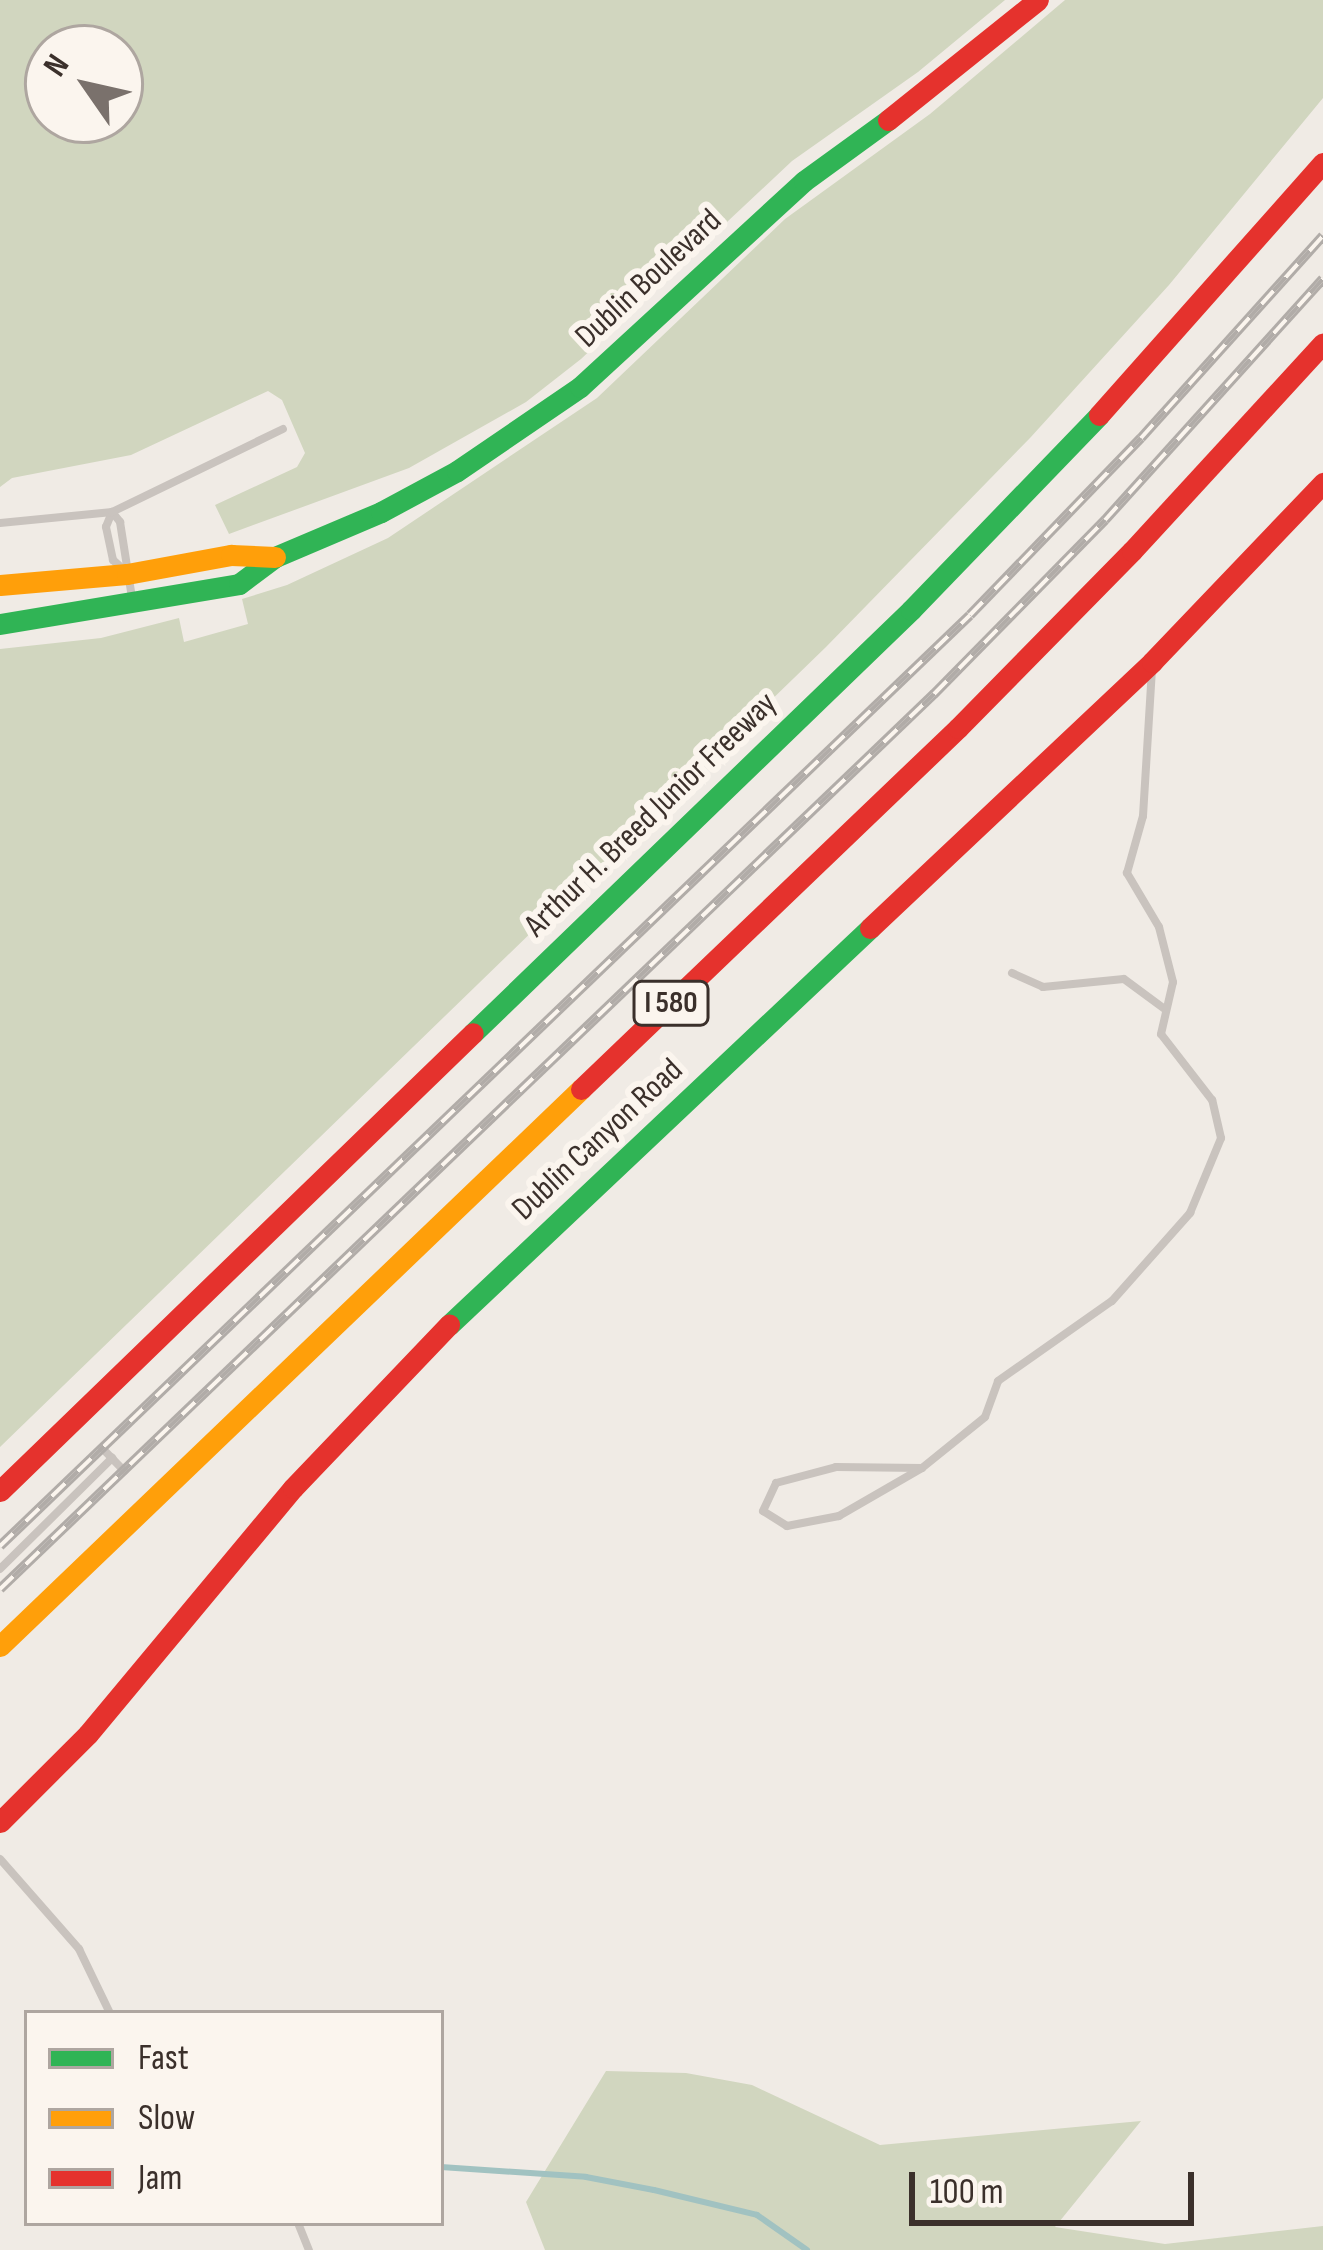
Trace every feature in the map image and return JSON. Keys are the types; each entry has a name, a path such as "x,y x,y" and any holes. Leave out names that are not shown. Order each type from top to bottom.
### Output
{"main road":[{"name":"Dublin Boulevard","path":"0,624 239,584 274,557 432,486 557,405 629,346 804,181 953,73 1038,0"},
{"name":"Arthur H. Breed Junior Freeway","path":"0,1491 925,596 1108,407 1323,163"},
{"name":"I 580","path":"0,1646 958,728 1132,551 1323,343"},
{"name":"Dublin Canyon Road","path":"0,1822 88,1734 293,1487 418,1354 1152,662 1323,483"},
{"name":"Dublin Boulevard","path":"0,586 127,574 231,555 274,557"}],"lane":[{"path":"0,523 112,512 283,429"},
{"path":"112,512 106,527 113,560 127,574 133,605"},
{"path":"922,1468 836,1467 776,1483 764,1511 787,1526 839,1516 922,1468 985,1417 998,1381 1112,1301 1190,1213 1221,1138 1212,1100 1161,1034 1173,982 1159,927 1127,873 1143,816 1152,662"},
{"path":"1012,973 1043,987 1124,980 1166,1010"},
{"path":"103,1448 124,1471"},
{"path":"0,1569 112,1458"},
{"path":"0,1859 79,1949 109,2010"}],"green space":[{"path":"0,0 1005,0 918,72 792,161 581,359 526,402 409,468 229,534 215,505 297,467 305,453 282,400 268,391 131,455 12,478 0,487"},
{"path":"1065,0 1323,0 1323,98 1169,285 1030,438 826,647 0,1447 0,649 101,638 179,618 184,642 248,624 242,599 287,585 388,538 597,398 785,219 930,114"},
{"path":"606,2071 686,2073 752,2085 880,2145 1141,2121 1055,2227 1165,2244 1323,2226 1323,2250 545,2250 526,2202"}],"waterway":[{"path":"444,2167 586,2177 654,2190 757,2215 807,2250"}],"railway":[{"path":"0,1546 970,615 1141,438 1323,236"},
{"path":"0,1589 934,694 1105,520 1323,279"}],"traffic: fast":[{"path":"0,624 239,584 275,557 381,512 457,471 580,387 804,181 888,120"},
{"path":"473,1033 911,610 1099,415"},
{"path":"449,1325 870,928"}],"traffic: slow":[{"path":"0,585 127,574 231,555 275,557"},
{"path":"0,1646 581,1089"}],"traffic: jam":[{"path":"888,120 1038,0"},
{"path":"1099,415 1323,163"},
{"path":"581,1089 958,728 1132,551 1323,343"},
{"path":"870,928 1152,662 1323,483"},
{"path":"0,1491 473,1033"},
{"path":"0,1822 88,1734 293,1488 449,1325"}]}
